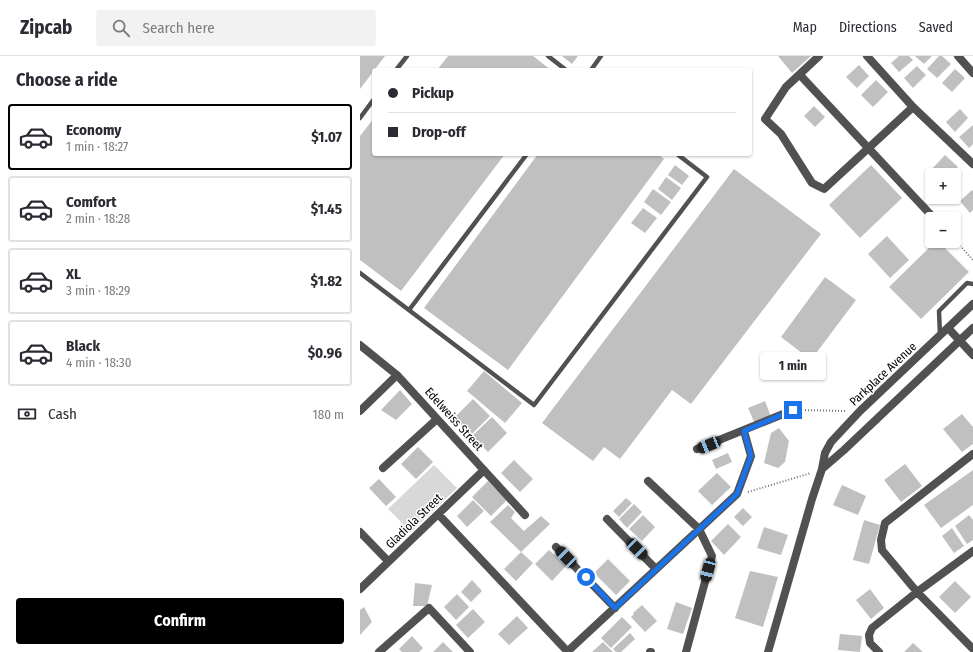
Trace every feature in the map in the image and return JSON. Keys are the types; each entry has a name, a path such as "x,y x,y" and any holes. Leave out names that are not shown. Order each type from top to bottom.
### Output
{"street":[{"path":"818,56 786,88 765,119 781,134 812,183 824,189 914,106"},
{"path":"867,56 914,106 973,164"},
{"path":"959,56 973,73"},
{"path":"800,74 928,212"},
{"name":"Parkplace Avenue","path":"768,652 822,469 825,453 830,442 860,411 973,304"},
{"path":"948,328 973,355"},
{"path":"822,469 973,328"},
{"name":"Edelweiss Street","path":"360,345 397,375 526,515"},
{"path":"360,411 397,375"},
{"path":"697,449 793,410"},
{"path":"383,468 437,419"},
{"path":"438,514 567,652 737,494 751,456 744,431"},
{"path":"973,454 885,523 881,540 882,550 917,592 973,649"},
{"name":"Gladiola Street","path":"360,589 484,470"},
{"path":"648,481 699,529 712,556 686,652"},
{"path":"607,519 656,569"},
{"path":"360,532 388,561"},
{"path":"556,547 615,608"},
{"path":"879,652 870,643 869,635 872,628 917,592 973,551"},
{"path":"379,652 429,608 468,651"}],"lane":[{"path":"398,68 407,56"},
{"path":"548,56 563,68"},
{"path":"592,68 601,56"},
{"path":"360,118 372,102"},
{"path":"409,310 525,156"},
{"path":"360,273 534,405 707,177 680,156"},
{"path":"940,336 939,311 967,283 973,284"}],"path":[{"path":"961,247 973,260"},
{"path":"793,410 860,411"},
{"path":"737,494 822,469"}],"shaded area":[{"path":"434,465 457,488 411,532 388,509"}],"building":[{"path":"360,56 385,56 376,68 372,68 372,73 360,89"},
{"path":"448,56 533,56 548,68 439,68"},
{"path":"562,56 578,56 572,64"},
{"path":"778,56 811,56 792,73"},
{"path":"899,56 909,56 913,60 899,72 891,63"},
{"path":"915,56 932,56 924,64"},
{"path":"939,56 942,56 951,64 937,78 927,69"},
{"path":"859,65 869,76 857,88 846,77"},
{"path":"917,66 926,75 913,88 904,78"},
{"path":"955,69 965,78 952,92 942,83"},
{"path":"876,80 888,92 873,107 861,95"},
{"path":"814,106 825,117 815,127 804,116"},
{"path":"960,109 968,118 955,132 946,122"},
{"path":"372,121 372,156 503,156 401,291 360,260 360,136"},
{"path":"973,125 973,144 969,148 959,137"},
{"path":"945,155 958,167 957,168 933,168"},
{"path":"537,156 660,156 664,159 508,370 424,308"},
{"path":"675,165 689,176 682,185 668,175"},
{"path":"871,165 902,198 860,238 829,205"},
{"path":"734,169 821,234 691,404 672,390 620,459 604,447 593,461 542,423"},
{"path":"666,177 681,188 672,200 658,189"},
{"path":"653,189 671,202 661,215 644,202"},
{"path":"972,190 973,191 973,210 970,213 961,202 961,200"},
{"path":"643,208 657,218 645,233 631,223"},
{"path":"887,236 909,260 890,278 868,254"},
{"path":"929,248 945,248 969,272 921,319 889,287"},
{"path":"825,277 856,300 811,360 781,337"},
{"path":"484,371 522,403 505,423 467,391"},
{"path":"400,390 412,404 396,420 381,410"},
{"path":"473,399 490,416 471,435 454,418"},
{"path":"765,401 771,417 755,424 748,408"},
{"path":"962,414 973,427 973,444 962,452 943,429"},
{"path":"492,417 507,433 488,452 472,436"},
{"path":"779,428 789,441 785,462 778,468 764,463 771,433"},
{"path":"418,447 433,462 416,479 401,464"},
{"path":"728,453 732,462 716,469 712,460"},
{"path":"514,460 533,479 520,492 501,473"},
{"path":"905,464 922,486 901,502 884,480"},
{"path":"973,470 973,505 941,528 924,505"},
{"path":"717,473 731,487 712,505 698,491"},
{"path":"379,479 396,497 386,506 369,488"},
{"path":"488,481 507,500 491,516 472,497"},
{"path":"842,485 866,496 858,515 833,505"},
{"path":"626,498 632,503 619,517 613,511"},
{"path":"473,500 484,511 467,527 457,516"},
{"path":"634,504 642,512 627,528 619,519"},
{"path":"508,505 515,512 511,518 524,531 541,516 550,524 521,552 490,522"},
{"path":"743,508 752,517 743,526 734,517"},
{"path":"643,515 655,527 642,541 629,529"},
{"path":"969,515 973,520 973,540 967,544 955,526"},
{"path":"864,520 880,525 869,564 853,560"},
{"path":"728,524 741,537 724,555 711,541"},
{"path":"764,527 788,535 781,555 757,548"},
{"path":"952,528 964,546 954,553 942,536"},
{"path":"549,550 566,566 552,581 535,564"},
{"path":"521,552 533,563 516,581 504,569"},
{"path":"608,559 630,581 616,595 594,573"},
{"path":"750,571 778,577 763,627 735,618"},
{"path":"472,580 482,591 471,602 461,592"},
{"path":"955,581 971,597 955,613 939,597"},
{"path":"415,583 432,585 427,606 413,606"},
{"path":"870,589 884,608 871,619 856,600"},
{"path":"457,594 469,607 456,620 444,607"},
{"path":"676,602 692,608 683,634 667,629"},
{"path":"642,605 657,621 645,632 631,617 634,614 633,613"},
{"path":"364,607 372,622 360,635 360,610"},
{"path":"473,609 485,622 468,638 456,625"},
{"path":"517,616 528,628 509,645 498,634"},
{"path":"622,617 632,627 611,648 601,638"},
{"path":"630,633 635,639 621,652 616,652 613,649"},
{"path":"840,634 862,636 860,652 838,650"},
{"path":"412,636 423,648 419,652 402,652 399,649"},
{"path":"443,642 453,652 433,652"},
{"path":"603,642 613,652 592,652"},
{"path":"913,643 923,652 904,652"}],"route":[{"path":"586,577 615,608 737,494 751,456 744,431 793,410"}]}
